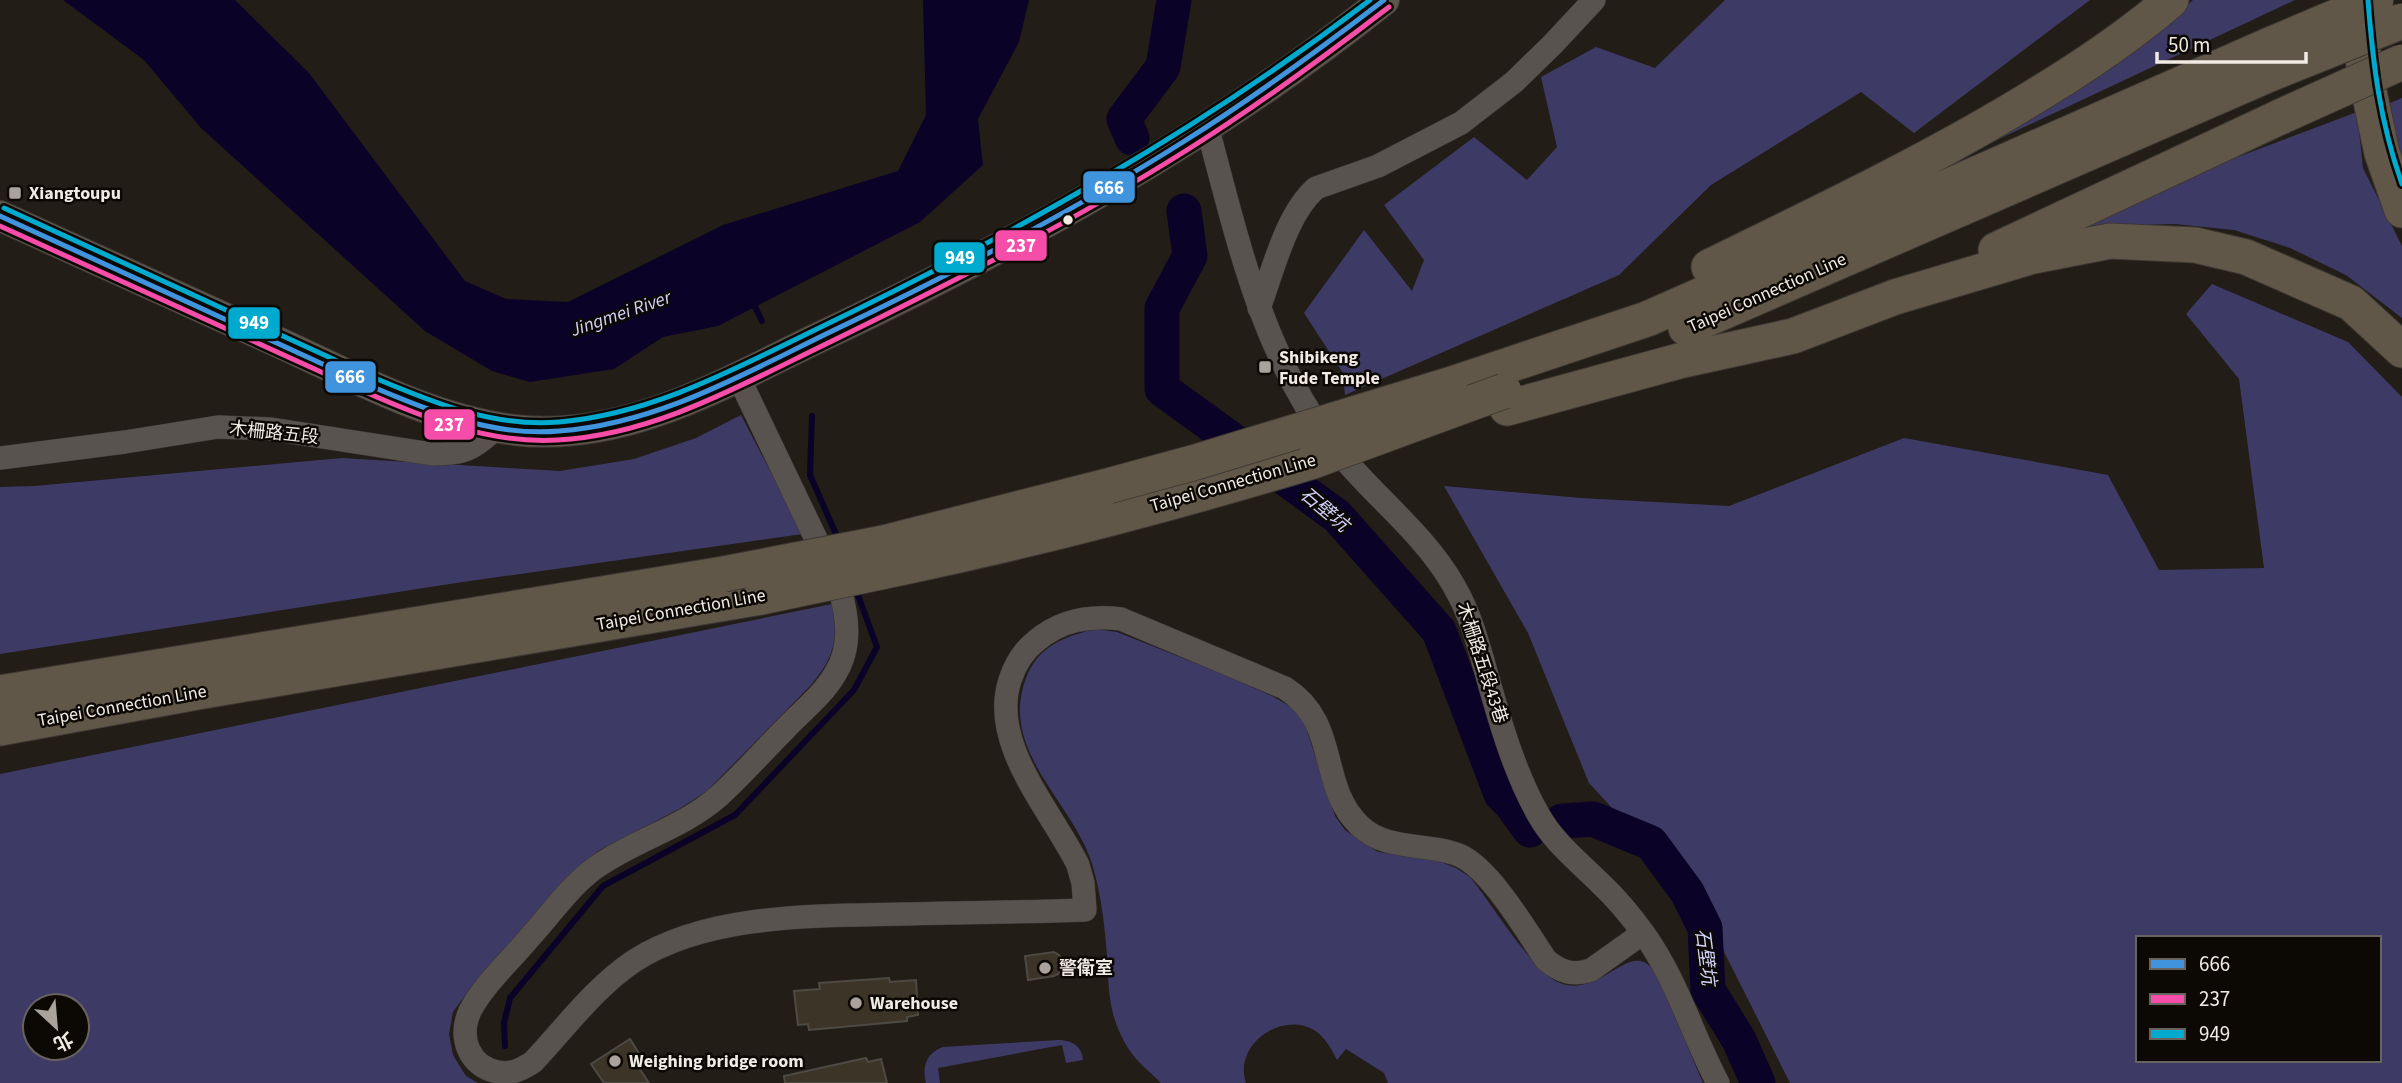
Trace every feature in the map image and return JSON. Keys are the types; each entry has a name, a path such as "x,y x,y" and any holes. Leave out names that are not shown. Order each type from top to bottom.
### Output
{"highway":[{"path":"1503,389 1984,127 2076,72 2145,23 2171,0"},
{"path":"2359,0 2366,80 2382,153 2402,210"},
{"name":"Taipei Connection Line","path":"0,728 761,597 894,555 1113,500 1217,490 1312,461 1503,389 1650,344 2272,59 2376,0"},
{"name":"Taipei Connection Line","path":"2272,59 2402,21"},
{"path":"1503,389 1679,361 1793,336 1895,297 2402,62"},
{"path":"1895,297 2033,256 2110,241 2195,245 2246,257 2351,303 2402,349"},
{"name":"Taipei Connection Line","path":"1113,500 1196,462 1449,385 1503,389"},
{"name":"Taipei Connection Line","path":"0,693 724,574 894,555"}],"main road":[{"path":"0,216 399,397 438,412 498,427 530,431 575,430 623,422 667,408 918,291 1034,230 1207,126 1349,28 1384,0"}],"street":[{"path":"1259,308 1290,225 1308,195 1316,188 1378,166 1461,122 1514,82 1594,0"},
{"name":"木柵路五段43巷","path":"1207,126 1244,265 1277,355 1295,390 1333,446 1421,542 1453,584 1472,625 1517,767 1547,829 1567,853 1615,898 1643,933 1670,975 1718,1083"},
{"path":"738,376 839,587 847,612 848,631 843,659 825,689 720,796 687,819 610,858 582,879 500,971 470,1011 465,1028 465,1041 469,1052 479,1064 489,1070 503,1073 526,1067 611,979 634,961 690,936 729,927 815,916 1085,910 1083,883 1078,865 1014,751 1006,729 1005,706 1007,689 1015,667 1028,647 1046,632 1074,620 1099,616 1121,619 1285,688 1301,698 1314,714 1322,732 1336,786 1347,811 1362,828 1383,840 1450,852 1465,858 1490,881 1546,960 1558,970 1580,974 1591,970 1643,933"},
{"name":"木柵路五段","path":"0,458 218,427 271,429 432,454 456,454 468,451 498,427"}],"shaded area":[{"path":"1725,0 2090,0 1914,133 1861,92 1711,185 1619,275 1345,395 1343,373 1304,313 1364,230 1412,291 1424,260 1384,205 1474,137 1527,180 1557,147 1541,77 1596,47 1655,68"},
{"path":"2193,0 2295,0 1950,162 2152,35"},
{"path":"2402,98 2402,158 2393,131 2390,103"},
{"path":"2357,112 2363,168 2402,246 2402,318 2346,275 2290,248 2234,230 2175,224 2084,226 2230,160"},
{"path":"2212,284 2348,342 2402,397 2402,1083 1790,1083 1699,902 1589,783 1528,633 1444,486 1581,498 1729,506 1904,438 2108,475 2159,570 2264,568 2239,379 2186,314"},
{"path":"741,415 803,534 456,583 0,654 0,487 342,458 560,471 634,459 696,438"},
{"path":"832,604 835,628 833,648 825,666 811,685 707,791 679,809 598,851 574,871 472,986 453,1012 449,1034 453,1055 466,1076 478,1083 0,1083 0,774"},
{"path":"1096,629 1117,632 1225,675 1293,708 1304,722 1335,816 1345,830 1378,852 1436,860 1470,877 1525,952 1549,977 1572,986 1583,985 1632,962 1648,964 1657,974 1703,1083 1388,1083 1384,1073 1346,1049 1337,1060 1325,1039 1314,1030 1301,1025 1288,1025 1275,1028 1253,1045 1246,1056 1246,1083 1161,1083 1131,1053 1121,1036 1109,992 1102,911 1093,867 1084,844 1030,753 1022,730 1020,705 1031,667 1045,650 1054,644"},
{"path":"1058,1040 1075,1045 1081,1051 1083,1060 1066,1063 1062,1045 938,1068 940,1083 926,1083 927,1061 943,1047"}],"water":[{"name":"Jingmei River","path":"63,0 235,0 309,73 465,281 506,299 568,302 723,225 898,171 926,115 923,0 1029,0 1019,42 978,119 983,165 920,222 718,326 663,337 614,369 530,382 492,371 425,331 201,128 144,60"}],"building":[{"name":"警衛室","path":"1054,952 1063,961 1060,973 1028,980 1025,956"},
{"name":"Warehouse","path":"889,978 890,982 916,980 918,1015 907,1017 907,1021 809,1030 808,1024 798,1025 794,991 820,989 819,983"},
{"name":"Weighing bridge room","path":"630,1039 640,1055 633,1059 649,1083 604,1083 591,1064"},
{"path":"866,1058 868,1062 881,1059 887,1083 785,1083 784,1076"}],"waterway":[{"name":"石壁坑","path":"1132,138 1124,119 1163,67 1174,0"},
{"name":"石壁坑","path":"1184,211 1190,256 1162,308 1162,389 1337,516 1439,631 1501,794 1530,830"},
{"path":"752,301 762,321"},
{"path":"812,416 810,475 839,541"},
{"path":"505,1046 504,1023 510,998 603,886 735,815 854,690 877,647 855,587"},
{"name":"石壁坑","path":"1562,821 1593,819 1651,843 1687,892 1705,928 1708,990 1739,1040 1758,1083"}],"transit line":[{"name":"949","path":"4,208 415,395 462,411 510,421 559,422 594,417 628,410 694,387 965,255 1172,137 1239,94 1370,0"},
{"name":"666","path":"0,216 366,384 436,412 484,426 509,430 534,432 595,427 630,419 697,396 917,290 1007,243 1140,169 1209,125 1384,0"},
{"name":"949","path":"2368,0 2379,93 2388,138 2402,184"},
{"name":"237","path":"0,226 409,411 457,427 507,438 557,440 593,436 628,429 696,406 918,299 1054,228 1213,133 1290,81 1389,7"}],"place":[{"name":"Xiangtoupu","path":"15,193"},
{"name":"Shibikeng Fude Temple","path":"1265,367"},
{"name":"警衛室","path":"1045,968"},
{"name":"Warehouse","path":"856,1003"},
{"name":"Weighing bridge room","path":"615,1061"}]}
